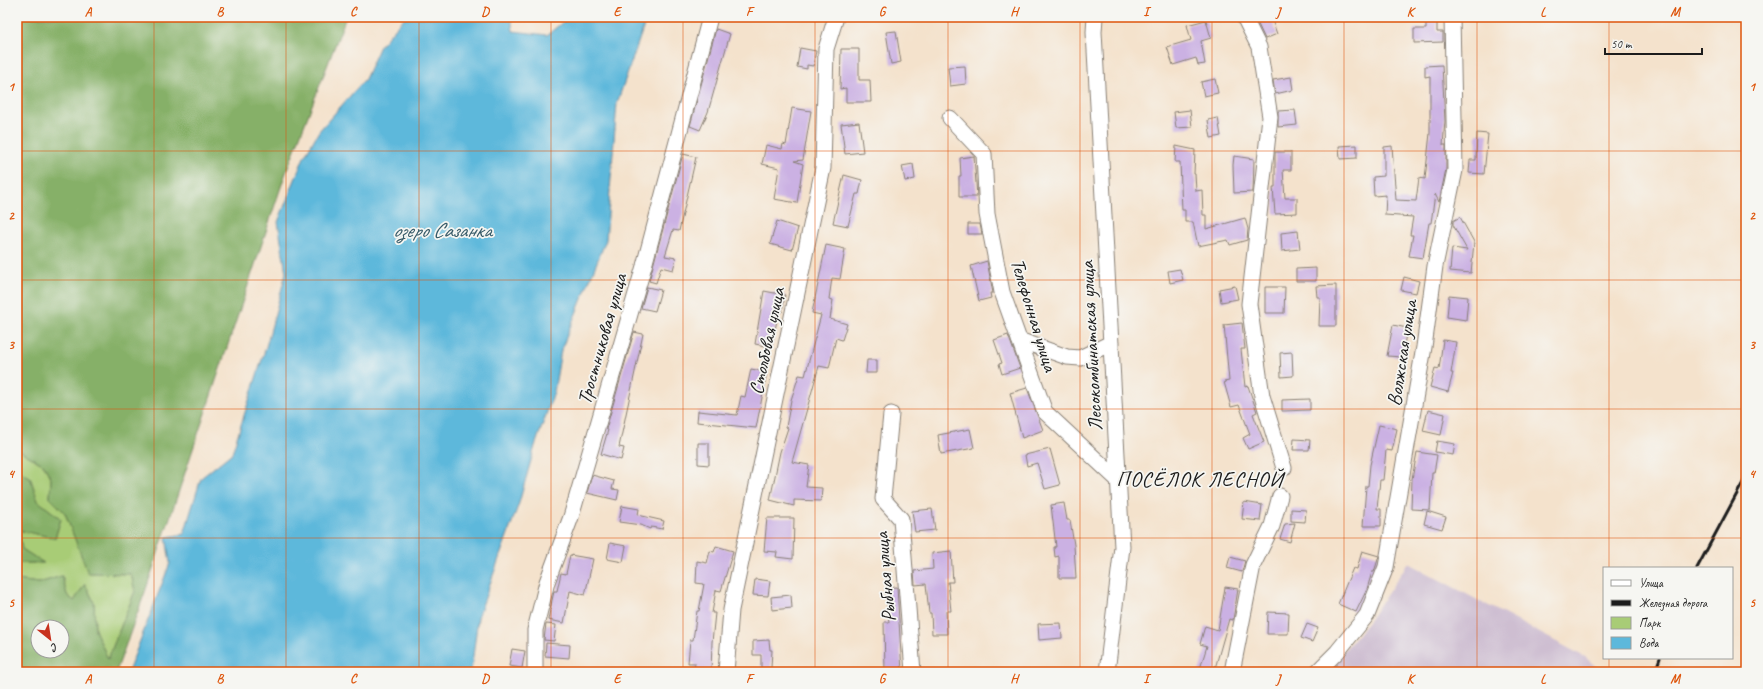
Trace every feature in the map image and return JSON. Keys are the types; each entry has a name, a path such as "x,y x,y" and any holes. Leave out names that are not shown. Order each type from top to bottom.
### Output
{"street":[{"name":"Тростниковая улица","path":"535,672 535,630 547,582 571,517 644,266 710,17"},
{"name":"Столбовая улица","path":"726,672 731,610 823,168 826,49 836,17"},
{"name":"Лесокомбинатская улица","path":"1095,17 1094,40 1122,547 1107,672"},
{"path":"1244,17 1259,47 1270,117 1249,304 1262,396 1284,468"},
{"name":"Волжская улица","path":"1317,672 1337,652 1367,615 1386,567 1424,347 1435,266 1455,170 1452,17"},
{"name":"Телефонная улица","path":"950,118 984,154 987,214 1002,292 1045,412 1119,481"},
{"path":"1019,340 1067,357 1080,358 1111,343"},
{"name":"Рыбная улица","path":"891,414 883,499 901,520 913,672"},
{"path":"1232,672 1253,565 1272,526 1280,496"}],"shaded area":[{"path":"1408,563 1585,657 1602,672 1326,672 1369,621"}],"green space":[{"path":"17,17 346,17 284,178 145,592 116,672 98,672 97,670 95,672 17,672 17,580 39,583 62,576 67,595 74,601 85,584 94,602 95,630 108,659 135,591 131,574 88,573 65,513 50,498 51,479 44,465 17,449"},
{"path":"17,449 44,465 51,479 50,498 65,513 88,573 131,574 135,591 108,659 95,630 94,602 85,584 74,601 67,595 62,576 39,583 17,580 17,563 43,563 22,549 18,530 55,538 61,519 38,501 30,477 17,470"},
{"path":"17,470 30,477 38,501 61,519 55,538 18,530 22,549 44,563 17,563"}],"water":[{"name":"озеро Сазанка","path":"405,17 511,17 513,31 547,35 569,17 647,17 617,103 606,240 561,350 554,392 535,446 519,503 478,617 471,672 128,672 170,563 166,537 184,534 201,478 232,453 266,347 286,273 278,222 304,157 319,131 365,79 380,46"}],"building":[{"path":"1264,17 1271,17 1277,34 1265,39 1256,20"},
{"path":"1426,17 1437,17 1437,32 1443,32 1443,42 1414,43 1414,29 1426,29"},
{"path":"1206,20 1211,38 1201,41 1205,64 1198,65 1196,58 1173,65 1167,47 1191,40 1187,25"},
{"path":"716,29 730,34 708,112 700,130 690,126"},
{"path":"896,31 901,62 891,64 886,32"},
{"path":"800,48 816,51 813,66 807,65 807,69 797,67"},
{"path":"841,49 859,49 859,80 870,80 871,102 846,102 846,88 840,89"},
{"path":"1442,65 1445,121 1443,145 1446,145 1446,169 1439,202 1435,194 1431,223 1429,223 1423,258 1409,256 1413,235 1410,235 1413,217 1385,215 1386,195 1374,196 1373,177 1384,176 1384,147 1392,146 1396,200 1416,201 1419,178 1425,179 1430,133 1430,76 1425,77 1425,66"},
{"path":"965,66 966,84 950,86 948,67"},
{"path":"1291,77 1293,90 1275,94 1273,80"},
{"path":"1215,79 1218,93 1204,96 1201,82"},
{"path":"792,108 811,111 803,160 794,161 803,164 797,203 774,199 779,168 762,164 766,145 782,149 783,144 786,145"},
{"path":"1190,110 1192,127 1176,128 1174,112"},
{"path":"1295,110 1297,125 1278,127 1278,111"},
{"path":"1218,118 1221,136 1211,138 1208,120"},
{"path":"859,122 863,152 845,154 841,124"},
{"path":"1477,133 1488,134 1484,174 1469,173 1470,160 1476,160"},
{"path":"1357,145 1357,158 1340,159 1339,146"},
{"path":"1176,146 1195,150 1194,174 1196,191 1202,190 1203,215 1206,215 1206,229 1245,218 1248,229 1247,240 1230,245 1228,240 1198,246 1193,222 1185,222 1185,210 1182,210 1180,162 1175,162"},
{"path":"1275,152 1291,152 1291,170 1283,170 1285,198 1297,198 1297,213 1275,214 1273,187 1275,187"},
{"path":"683,154 696,157 679,231 673,230 665,256 676,258 673,270 661,267 656,283 649,281"},
{"path":"974,156 977,197 959,197 959,176 961,176 960,158"},
{"path":"1234,156 1254,159 1253,192 1234,193"},
{"path":"913,164 915,179 905,181 902,166"},
{"path":"844,175 862,180 859,194 856,194 848,226 833,223"},
{"path":"1460,217 1474,242 1471,273 1450,271 1452,248 1467,250 1453,225 1453,221"},
{"path":"777,221 798,228 792,250 770,244"},
{"path":"968,224 980,224 982,234 968,234"},
{"path":"1298,231 1300,249 1282,251 1281,233"},
{"path":"826,245 845,249 840,279 832,278 829,299 833,300 830,319 847,324 842,340 836,338 829,368 819,366 792,462 809,465 806,487 822,488 821,501 794,500 794,506 770,500 780,452 788,428 786,427 791,400 799,375 805,376 821,315 812,313"},
{"path":"987,261 993,293 990,293 991,298 979,301 971,266"},
{"path":"1316,268 1316,281 1296,281 1296,269"},
{"path":"1180,269 1183,280 1170,283 1168,271"},
{"path":"1404,277 1419,281 1416,293 1401,290"},
{"path":"1336,285 1336,326 1319,326 1320,297 1317,297 1316,286"},
{"path":"1235,286 1238,299 1221,302 1219,289"},
{"path":"647,287 661,290 655,311 641,308"},
{"path":"1265,287 1285,287 1284,313 1265,313"},
{"path":"764,291 785,295 782,312 779,312 771,347 755,344"},
{"path":"1449,295 1468,297 1466,320 1447,317"},
{"path":"1242,323 1245,349 1241,349 1245,387 1248,386 1257,412 1253,414 1264,442 1248,449 1243,438 1250,434 1239,405 1231,407 1224,382 1229,381 1224,325"},
{"path":"1393,325 1407,328 1402,357 1387,356"},
{"path":"634,332 643,334 619,447 624,448 621,460 601,454 608,430 606,429"},
{"path":"1008,335 1020,368 1002,374 999,364 1002,363 994,340"},
{"path":"1443,340 1456,342 1451,373 1453,373 1448,392 1430,387 1435,368 1439,369"},
{"path":"1292,352 1293,376 1281,377 1280,353"},
{"path":"867,360 877,360 877,373 866,373"},
{"path":"751,369 767,372 756,428 697,422 698,411 737,415 741,396 745,397"},
{"path":"1027,388 1043,430 1022,438 1010,393"},
{"path":"1310,399 1310,410 1282,411 1282,400"},
{"path":"1428,410 1445,414 1441,435 1423,431"},
{"path":"1379,425 1397,429 1392,451 1386,450 1383,480 1380,480 1377,509 1381,509 1381,526 1363,526 1366,486 1368,486 1370,465"},
{"path":"970,429 974,448 941,454 938,435"},
{"path":"1294,439 1310,440 1309,450 1293,450"},
{"path":"1437,441 1455,444 1453,455 1435,452"},
{"path":"698,443 709,443 709,465 698,464"},
{"path":"1050,449 1060,485 1045,489 1037,463 1027,466 1025,455"},
{"path":"1417,452 1437,455 1434,473 1432,473 1430,510 1411,509 1412,479"},
{"path":"592,475 614,481 612,489 619,490 617,500 587,493"},
{"path":"1244,502 1262,505 1260,521 1242,519"},
{"path":"1064,503 1067,520 1070,520 1074,545 1076,578 1059,578 1059,556 1055,557 1054,547 1056,547 1051,505"},
{"path":"622,506 639,509 638,515 664,521 662,529 651,527 650,529 641,525 619,522"},
{"path":"932,509 935,530 915,532 912,511"},
{"path":"1291,509 1306,510 1305,522 1291,521"},
{"path":"1427,511 1446,517 1442,529 1424,524"},
{"path":"767,518 794,518 793,559 776,557 777,552 764,551"},
{"path":"1295,523 1290,542 1280,539 1285,524"},
{"path":"610,543 626,546 623,562 607,559"},
{"path":"716,546 733,551 721,591 716,590 712,613 715,613 711,672 694,672 695,663 688,663 690,640 693,640 697,611 699,611 704,584 696,583 697,561 707,563 710,551 714,552"},
{"path":"951,551 953,582 948,582 951,611 946,611 947,634 932,634 931,613 929,613 926,584 915,585 914,571 933,569 932,553"},
{"path":"1362,551 1379,556 1374,572 1372,572 1367,589 1356,612 1338,604 1353,568 1357,569"},
{"path":"570,555 593,559 585,595 570,591 564,623 548,620 554,591 557,591 561,573 566,574"},
{"path":"1230,557 1245,561 1242,572 1227,568"},
{"path":"755,579 770,581 768,596 753,595"},
{"path":"897,587 902,672 885,672 884,622 889,622 885,588"},
{"path":"1225,587 1238,589 1233,620 1229,619 1214,672 1199,672 1207,646 1200,644 1205,626 1218,630"},
{"path":"791,595 792,608 772,610 771,597"},
{"path":"1268,612 1289,613 1288,634 1267,634"},
{"path":"1061,623 1062,638 1039,640 1038,624"},
{"path":"546,624 556,625 554,641 544,640"},
{"path":"1307,624 1318,628 1312,642 1301,638"},
{"path":"769,640 770,650 772,650 771,668 761,668 761,655 753,655 753,641"},
{"path":"546,643 570,645 569,658 545,656"},
{"path":"512,649 525,651 522,668 509,666"}],"railway":[{"path":"1698,567 1746,477"},
{"path":"1655,672 1660,659"}],"district":[{"name":"ПОСЁЛОК ЛЕСНОЙ","path":"1200,479"}]}
